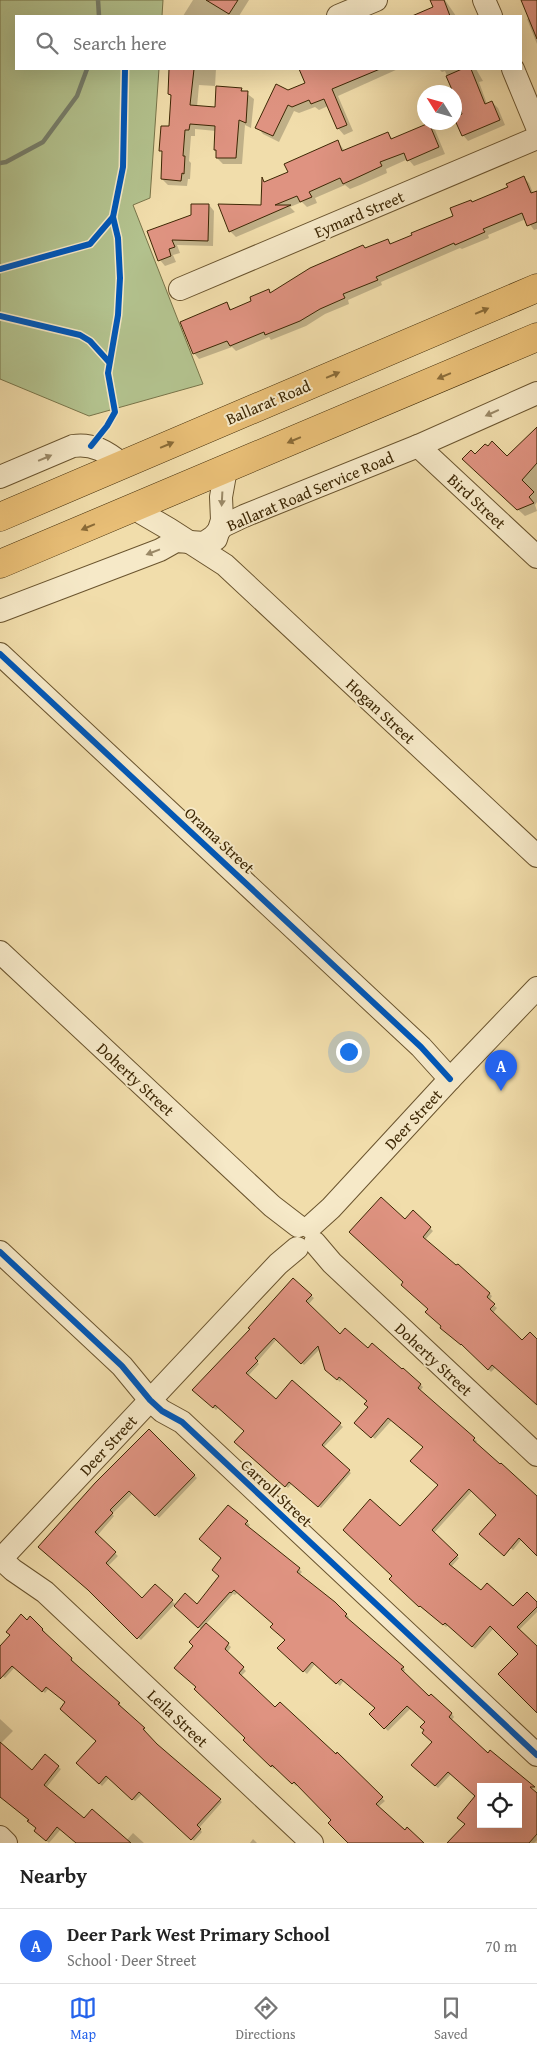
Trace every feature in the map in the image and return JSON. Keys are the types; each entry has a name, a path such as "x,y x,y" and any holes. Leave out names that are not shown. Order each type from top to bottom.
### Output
{"highway":[{"name":"Ballarat Road","path":"0,517 537,288"},
{"path":"0,564 537,337"}],"street":[{"path":"340,15 376,0"},
{"path":"484,0 491,15"},
{"path":"513,70 537,127"},
{"name":"Eymard Street","path":"180,289 537,138"},
{"name":"Ballarat Road Service Road","path":"0,612 160,550 176,541 204,543 211,539 219,529 244,516 418,446 537,393"},
{"path":"0,476 81,444 108,453 122,464"},
{"name":"Bird Street","path":"418,446 537,557"},
{"name":"Hogan Street","path":"225,565 216,545 222,518 221,497 226,469"},
{"name":"Hogan Street","path":"133,508 225,565 537,856"},
{"name":"Orama Street","path":"0,654 453,1076"},
{"name":"Doherty Street","path":"0,952 537,1455"},
{"name":"Deer Street","path":"2,1554 154,1396 537,988"},
{"name":"Carroll Street","path":"0,1252 122,1366 146,1381 154,1396 169,1403 182,1422 537,1755"},
{"name":"Leila Street","path":"2,1554 20,1562 45,1592 312,1843"},
{"path":"0,1837 6,1843"}],"green space":[{"path":"0,0 163,0 162,15 15,15 15,70 159,70 150,198 133,205 203,384 89,416 0,379"}],"building":[{"path":"206,0 238,0 229,14"},
{"path":"430,0 444,0 450,15 414,15 433,7"},
{"path":"521,0 537,0 537,39"},
{"path":"169,70 194,70 190,105 215,107 216,86 242,88 241,91 248,91 246,123 239,120 236,158 216,158 216,150 214,150 215,126 190,124 189,130 185,130 184,174 182,173 181,181 161,179 162,151 159,151 161,126 169,126 171,95 168,94"},
{"path":"299,70 378,70 332,89 347,125 337,129 324,99 311,104 309,100 292,107 288,105 273,136 255,128 276,84 288,90 305,83"},
{"path":"460,70 471,70 485,104 492,101 500,120 462,136 459,130 462,130 462,85 450,85 446,76"},
{"path":"417,128 417,130 432,130 439,147 407,161 404,153 380,162 382,166 343,184 340,178 309,192 312,197 300,202 297,196 275,205 291,205 229,232 218,204 261,205 262,177 264,182 288,172 284,164 338,140 342,151 388,132 391,139"},
{"path":"524,176 531,193 537,191 537,222 527,226 522,213 483,229 485,232 455,245 454,243 376,277 378,280 343,294 345,298 320,309 300,321 265,335 264,332 230,346 227,341 193,354 180,322 227,302 230,310 251,301 250,297 269,289 270,293 310,268 363,245 365,248 388,239 390,244 412,235 411,233 453,216 450,208 471,200 472,202 508,187 506,184"},
{"path":"191,204 209,204 208,241 172,240 175,247 169,249 171,256 158,261 147,231 191,215"},
{"path":"537,427 537,463 522,480 534,492 529,497 534,503 517,510 462,459 471,450 475,454 485,444 488,446 492,441 507,456"},
{"path":"381,1197 405,1219 413,1210 431,1227 423,1237 456,1265 458,1264 490,1293 487,1297 495,1304 490,1309 522,1340 530,1332 537,1339 537,1405 492,1365 488,1370 461,1344 440,1328 441,1326 425,1312 428,1309 401,1285 403,1282 349,1232"},
{"path":"293,1278 312,1295 306,1301 340,1334 345,1328 368,1348 372,1343 403,1368 421,1384 418,1388 475,1438 473,1440 537,1496 537,1556 519,1538 504,1556 479,1534 496,1515 469,1489 432,1530 458,1555 449,1564 481,1590 487,1583 513,1606 527,1592 537,1602 537,1607 517,1627 537,1646 537,1713 498,1674 518,1654 490,1626 472,1647 445,1623 443,1625 419,1607 389,1579 392,1576 343,1530 370,1499 400,1526 438,1485 410,1461 423,1447 388,1418 371,1438 354,1423 368,1407 364,1404 367,1401 339,1377 337,1380 325,1370 318,1346 301,1364 274,1338 255,1358 258,1361 246,1373 276,1399 292,1380 341,1423 322,1445 350,1470 318,1507 289,1482 285,1487 234,1442 244,1431 215,1405 213,1408 192,1390 250,1329 248,1328"},
{"path":"149,1429 195,1475 155,1516 129,1491 110,1510 113,1513 95,1532 116,1552 106,1563 142,1598 155,1584 173,1600 137,1639 88,1590 38,1547 95,1483"},
{"path":"228,1505 248,1521 245,1524 300,1568 297,1572 335,1602 347,1614 345,1616 404,1667 401,1669 429,1696 431,1694 452,1713 449,1717 488,1753 490,1750 535,1787 530,1787 537,1793 537,1834 529,1843 447,1843 465,1824 457,1818 475,1796 448,1772 435,1786 411,1765 432,1742 422,1733 424,1730 420,1727 425,1722 407,1706 384,1729 369,1714 375,1708 341,1679 336,1684 312,1662 303,1672 277,1648 285,1640 270,1627 273,1624 234,1590 230,1592 198,1628 174,1606 185,1593 197,1604 219,1576 212,1570 221,1558 199,1539"},
{"path":"21,1614 27,1620 30,1616 72,1658 71,1660 145,1728 143,1729 157,1744 221,1799 197,1825 201,1829 191,1840 139,1792 132,1800 106,1776 99,1784 76,1763 96,1741 60,1709 65,1702 46,1687 42,1692 12,1666 0,1679 0,1646 10,1635 6,1632"},
{"path":"206,1623 229,1643 225,1649 244,1667 239,1673 275,1707 280,1702 336,1754 337,1752 383,1797 376,1804 405,1830 407,1827 424,1843 348,1843 328,1823 331,1820 294,1782 292,1784 272,1765 271,1767 243,1740 245,1738 194,1689 196,1687 174,1668 193,1646 189,1642"},
{"path":"0,1742 32,1770 45,1754 59,1766 44,1785 84,1818 92,1809 131,1843 76,1843 57,1827 46,1841 34,1831 36,1828 27,1821 29,1820 0,1797"}],"waterway":[{"path":"98,0 99,15"},
{"path":"0,163 6,162 43,142 77,96 87,70"}],"cycle path":[{"path":"0,269 90,244 113,217 123,167 125,70"},
{"path":"91,446 107,426 115,412 108,373 118,315 120,278 118,238 113,217"},
{"path":"0,316 80,335 90,341 109,362"},
{"path":"0,654 421,1047 450,1079"},
{"path":"0,1252 122,1366 150,1400 162,1411 182,1422 537,1755"}],"place":[{"name":"Deer Park West Primary School","path":"501,1091"}]}
